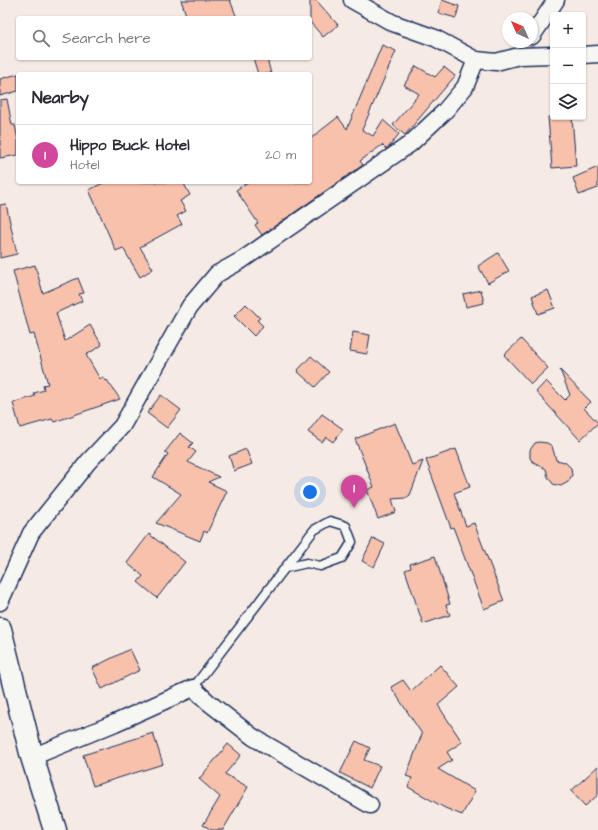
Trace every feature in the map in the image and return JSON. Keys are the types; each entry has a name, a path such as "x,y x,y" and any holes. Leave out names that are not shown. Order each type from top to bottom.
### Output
{"highway":[{"path":"0,629 32,757 55,830"}],"street":[{"path":"352,0 393,23 435,38 476,60 496,62 519,56 550,55"},
{"path":"538,27 556,0"},
{"path":"519,56 524,48"},
{"path":"586,55 598,54"},
{"path":"0,602 31,533 88,462 122,426 190,306 217,274 242,260 410,144 444,112 465,87 476,60"},
{"path":"32,757 116,723 193,688 208,702 253,737 370,805"}],"lane":[{"path":"193,688 314,530 330,521 346,526 352,542 342,558 320,566 308,563 285,568"}],"building":[{"path":"181,0 230,0 236,16 186,16"},
{"path":"310,0 316,0 338,25 323,37 312,24 312,16 310,16"},
{"path":"442,0 459,6 456,18 438,13"},
{"path":"382,45 396,51 362,130 373,136 383,120 399,134 389,147 386,149 382,145 360,161 363,165 262,235 255,225 258,223 236,190 245,184 312,184 312,137 338,117 347,129"},
{"path":"254,60 268,60 270,72 257,72"},
{"path":"416,66 435,77 444,67 455,76 405,135 393,125 419,94 404,85"},
{"path":"16,75 16,92 0,96 0,79"},
{"path":"7,99 12,125 15,125 16,155 0,158 0,100"},
{"path":"548,117 550,117 550,120 572,120 576,166 552,168"},
{"path":"598,167 598,188 579,195 573,178"},
{"path":"101,184 184,184 190,195 180,201 186,211 177,216 182,224 140,247 153,269 140,277 123,248 116,251 89,190"},
{"path":"6,204 17,254 0,258 0,205"},
{"path":"498,253 509,271 488,283 478,266"},
{"path":"35,265 43,293 78,278 84,293 79,294 82,301 56,313 65,341 90,325 102,345 86,355 100,379 103,377 106,381 107,380 120,399 54,422 52,419 20,428 13,403 35,396 34,393 44,390 43,385 48,384 34,334 30,335 13,271"},
{"path":"481,290 484,303 466,307 463,294"},
{"path":"548,290 555,308 538,314 532,296"},
{"path":"246,304 260,318 257,320 263,326 254,336 234,316"},
{"path":"353,332 370,335 367,354 350,351"},
{"path":"521,339 548,368 531,384 504,355"},
{"path":"311,356 329,372 315,387 297,371"},
{"path":"560,370 591,402 584,408 598,423 580,440 536,392 546,381 565,400 570,395"},
{"path":"161,395 181,410 167,428 147,413"},
{"path":"322,414 343,429 333,442 326,437 322,442 308,432"},
{"path":"395,423 412,465 423,461 410,495 406,498 392,499 396,512 378,519 367,490 374,487 355,439"},
{"path":"180,433 193,443 189,447 196,452 188,462 219,477 208,482 227,491 207,533 204,531 200,541 156,523 181,494 153,477 168,454 165,452"},
{"path":"535,443 547,443 552,446 556,460 565,462 571,468 572,475 568,482 561,486 553,484 548,477 546,469 532,461 530,458 530,450"},
{"path":"246,449 252,464 234,471 229,456"},
{"path":"456,449 470,487 454,493 466,526 474,523 504,601 484,609 453,527 451,528 426,460"},
{"path":"149,534 185,562 157,598 138,582 143,576 127,563"},
{"path":"373,538 385,544 374,567 362,561"},
{"path":"435,556 450,604 446,605 450,615 423,624 405,570 411,568 410,564"},
{"path":"130,649 140,670 102,689 92,668"},
{"path":"440,665 459,687 438,705 462,742 447,752 452,760 438,769 475,791 462,815 445,808 408,787 412,778 406,776 422,734 391,687 403,680 411,691"},
{"path":"153,733 163,764 93,786 83,755"},
{"path":"356,741 370,748 364,760 380,766 370,788 340,773"},
{"path":"228,744 241,755 225,774 248,787 223,830 212,830 203,825 220,797 199,779"},
{"path":"598,766 598,795 585,806 571,791"}],"place":[{"name":"Hippo Buck Hotel","path":"354,508"}]}
